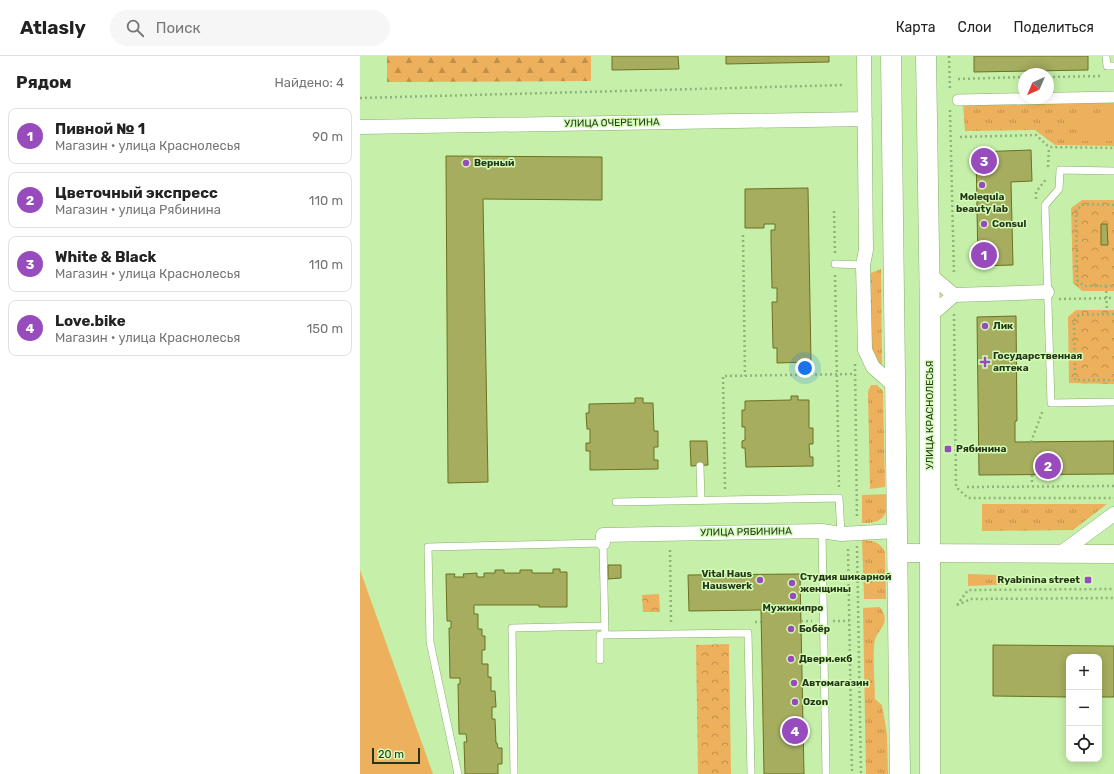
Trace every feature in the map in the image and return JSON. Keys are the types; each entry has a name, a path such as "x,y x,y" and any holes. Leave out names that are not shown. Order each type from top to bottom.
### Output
{"main road":[{"path":"891,56 897,388 897,553 900,774"},
{"name":"УЛИЦА КРАСНОЛЕСЬЯ","path":"926,56 930,316 930,774"}],"street":[{"path":"864,56 866,250 863,265 864,350 873,367 897,388"},
{"path":"953,100 1114,97"},
{"name":"УЛИЦА ОЧЕРЕТИНА","path":"360,127 865,119"},
{"path":"929,274 954,295"},
{"path":"930,316 954,295 1047,292"},
{"path":"1061,553 1114,514"},
{"name":"УЛИЦА РЯБИНИНА","path":"603,543 603,535 822,531 841,534 897,532"},
{"path":"897,553 1114,554"}],"lane":[{"path":"1106,56 1107,66 1114,66"},
{"path":"1114,171 1060,170 1059,189 1045,205 1051,404 1114,402"},
{"path":"835,264 863,265"},
{"path":"700,466 701,500"},
{"path":"616,502 839,498 841,534"},
{"path":"822,531 826,774"},
{"path":"458,774 430,642 428,547 603,543 605,636"},
{"path":"514,774 512,628 604,626"},
{"path":"600,660 600,635 748,633 751,774"}],"path":[{"path":"949,56 953,100 956,487 968,498 1114,498"},
{"path":"1054,77 1108,75"},
{"path":"958,79 1018,77"},
{"path":"360,98 844,84"},
{"path":"960,138 1036,135 1049,147 1114,148"},
{"path":"1114,204 1084,204 1076,210 1077,280 1084,286 1114,286"},
{"path":"834,211 839,498"},
{"path":"743,235 745,376"},
{"path":"1106,286 1107,314"},
{"path":"1114,314 1079,315 1074,320 1076,380 1114,380"},
{"path":"726,500 724,376 855,374"},
{"path":"1032,475 1032,485"},
{"path":"967,487 1032,485 1114,486"},
{"path":"857,533 861,774"},
{"path":"822,547 848,546 852,774"},
{"path":"677,549 670,549 671,623 678,623"},
{"path":"1114,589 968,590 957,605 972,599 1114,598"},
{"path":"747,622 762,622"},
{"path":"755,622 755,630"}],"green space":[{"path":"387,56 591,56 591,81 387,82"},
{"path":"1114,102 1114,146 1055,145 1035,130 965,131 963,104 1054,104 1054,103"},
{"path":"1114,114 1114,141 1077,141 1077,115"},
{"path":"1082,200 1114,200 1114,291 1082,291 1073,283 1071,208"},
{"path":"881,269 882,369 869,346 868,274"},
{"path":"1076,310 1114,310 1114,384 1069,383 1068,317"},
{"path":"871,385 877,385 883,391 885,487 870,489 868,391"},
{"path":"888,494 887,507 884,516 875,522 862,523 862,495"},
{"path":"982,504 1107,504 1073,530 982,531"},
{"path":"862,540 873,541 881,546 885,552 886,599 864,599"},
{"path":"360,570 433,774 360,774"},
{"path":"968,574 998,575 1021,584 968,586"},
{"path":"659,594 660,612 643,612 642,595"},
{"path":"880,607 885,618 874,645 875,699 882,705 887,734 888,774 866,774 863,608"},
{"path":"729,644 731,774 698,774 696,645"}],"building":[{"path":"612,56 678,56 679,69 612,70"},
{"path":"726,56 829,56 829,62 726,64"},
{"path":"974,56 1088,56 1088,70 1054,71 1054,68 1018,68 1018,71 974,72"},
{"path":"1031,150 1032,181 1011,182 1013,265 978,266 976,152"},
{"path":"446,156 602,157 602,200 483,199 488,482 448,483"},
{"path":"808,188 811,362 777,363 777,348 773,348 772,302 777,302 777,288 772,288 771,242 771,230 775,230 775,224 764,224 764,228 745,228 745,189"},
{"path":"1101,224 1107,224 1108,245 1101,245"},
{"path":"1016,316 1017,421 1015,421 1015,442 1114,441 1114,474 979,475 977,317"},
{"path":"791,396 798,396 798,400 809,400 809,428 813,428 813,444 809,444 810,457 813,457 813,466 746,467 745,448 742,448 742,441 745,440 745,427 742,427 742,410 745,410 745,401 791,400"},
{"path":"635,398 643,398 643,403 653,403 654,431 658,431 658,447 654,447 654,460 658,460 658,469 590,470 590,451 586,451 586,443 590,443 590,429 587,429 586,413 589,413 589,404 635,403"},
{"path":"690,441 707,441 708,465 691,466"},
{"path":"608,565 621,565 621,578 608,579"},
{"path":"553,569 560,569 560,572 567,572 567,607 539,607 539,605 474,605 474,614 478,614 478,629 482,629 482,636 485,636 485,650 482,650 482,664 488,664 488,677 491,677 491,691 495,691 496,707 492,707 492,719 495,719 496,743 498,748 502,748 502,764 498,764 498,774 465,774 464,742 467,742 466,734 459,734 458,684 460,684 460,678 450,678 449,628 451,628 451,621 447,621 446,574 455,574 454,577 464,577 463,574 477,573 477,577 484,577 484,573 495,573 495,570 504,570 504,573 520,573 520,570 532,570 532,573 553,573"},
{"path":"800,574 804,774 764,774 761,610 689,611 688,575"},
{"path":"993,645 1114,646 1114,697 1102,697 1102,654 1066,654 1066,697 993,696"}],"place":[{"name":"White & Black","path":"984,161"},
{"name":"Верный","path":"466,163"},
{"name":"Molequla beauty lab","path":"982,185"},
{"name":"Consul","path":"984,224"},
{"name":"Пивной № 1","path":"984,255"},
{"name":"Лик","path":"985,326"},
{"name":"Государственная аптека","path":"985,362"},
{"name":"Рябинина","path":"948,449"},
{"name":"Цветочный экспресс","path":"1048,466"},
{"name":"Vital Haus Hauswerk","path":"760,580"},
{"name":"Ryabinina street","path":"1088,580"},
{"name":"Студия шикарной женщины","path":"792,583"},
{"name":"Мужикипро","path":"793,596"},
{"name":"Бобёр","path":"791,629"},
{"name":"Двери.екб","path":"791,659"},
{"name":"Автомагазин","path":"794,683"},
{"name":"Ozon","path":"795,702"},
{"name":"Love.bike","path":"795,731"}]}
